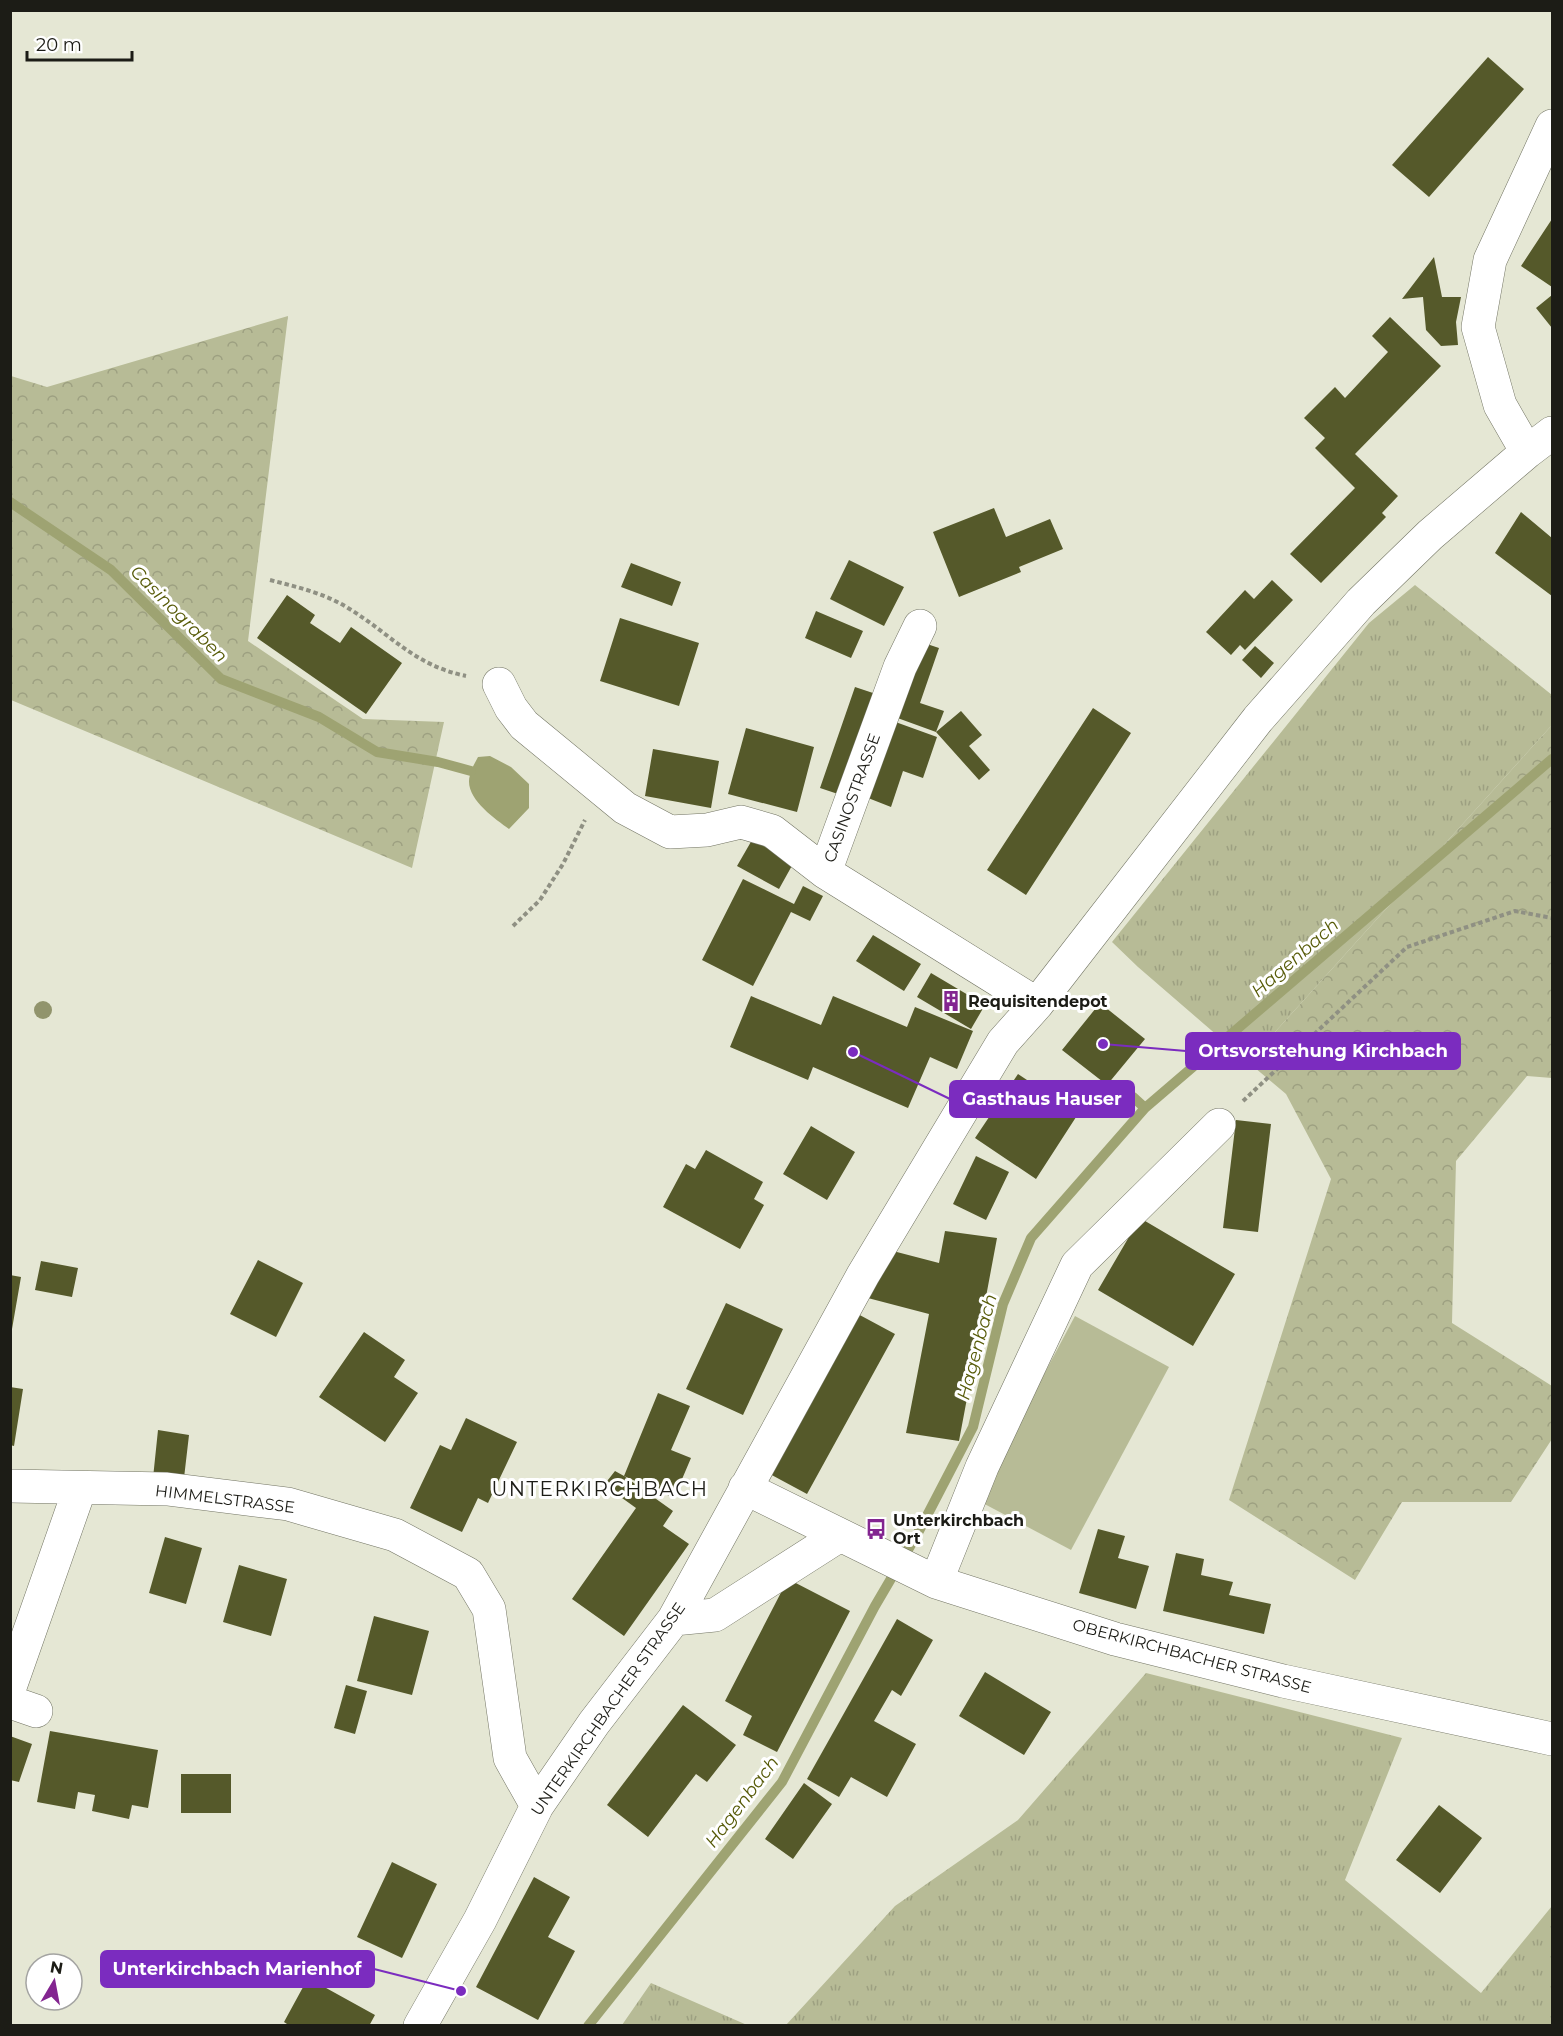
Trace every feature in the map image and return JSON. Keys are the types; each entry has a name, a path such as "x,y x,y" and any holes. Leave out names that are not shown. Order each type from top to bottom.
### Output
{"street":[{"path":"1540,442 1500,405 1478,327 1490,260 1552,126"},
{"name":"UNTERKIRCHBACHER STRASSE","path":"420,2025 480,1920 537,1806 594,1723 674,1619 863,1275 1003,1042 1037,1004 1258,719 1354,610 1430,535 1540,442"},
{"name":"CASINOSTRASSE","path":"920,626 900,667 825,872 1037,1004"},
{"path":"498,684 511,708 524,725 625,808 670,832 708,830 741,822 772,831 825,872"},
{"path":"936,1582 982,1467 1077,1265 1219,1125"},
{"name":"HIMMELSTRASSE","path":"10,1486 167,1489 288,1504 394,1535 468,1574 489,1609 510,1758 537,1806"},
{"path":"10,1687 80,1488"},
{"name":"OBERKIRCHBACHER STRASSE","path":"745,1488 936,1582 1115,1639 1282,1681 1552,1739"},
{"path":"674,1619 715,1615 840,1535"}],"path":[{"path":"270,580 310,590 348,608 413,656 448,672 498,684"},
{"path":"513,926 540,900 564,864 585,822 596,785"},
{"path":"1219,1125 1407,947 1515,911 1552,918"}],"green space":[{"path":"288,316 248,641 363,719 444,722 412,868 11,700 11,376 47,387"},
{"path":"1415,585 1552,695 1552,725 1248,1062 1112,942 1369,623"},
{"path":"1552,725 1552,1078 1527,1076 1456,1161 1452,1323 1552,1386 1552,1439 1511,1502 1402,1502 1355,1580 1229,1500 1331,1179 1286,1094 1248,1062"},
{"path":"1075,1316 1169,1367 1071,1550 977,1500"},
{"path":"1146,1673 1402,1738 1345,1880 1481,1993 1552,1906 1552,2025 786,2025 895,1906 1018,1820"},
{"path":"651,1983 747,2025 622,2025"}],"shaded area":[{"path":"490,756 511,767 529,784 529,808 509,829 481,806 471,791 469,783 472,768 478,757"}],"building":[{"path":"1488,57 1524,89 1429,197 1392,165"},
{"path":"1552,219 1552,287 1521,266"},
{"path":"1434,257 1442,297 1461,297 1456,322 1458,345 1441,346 1426,330 1423,297 1402,299"},
{"path":"1552,295 1552,328 1536,308"},
{"path":"1390,317 1441,366 1355,454 1398,496 1382,513 1386,517 1321,583 1290,554 1355,488 1315,448 1325,438 1304,418 1335,387 1345,398 1388,352 1372,336"},
{"path":"994,508 1006,537 1050,519 1063,549 1019,567 1021,572 959,597 933,532"},
{"path":"1521,512 1552,538 1552,596 1495,553"},
{"path":"849,560 904,587 884,626 830,599"},
{"path":"631,563 681,582 672,606 621,587"},
{"path":"1272,580 1293,600 1245,650 1240,645 1231,655 1206,632 1245,590 1254,599"},
{"path":"287,595 315,615 310,623 340,643 351,627 402,663 366,714 257,638"},
{"path":"816,611 863,631 851,658 805,638"},
{"path":"620,618 699,643 679,706 600,681"},
{"path":"918,641 939,648 920,703 944,711 936,732 892,716"},
{"path":"1255,646 1274,663 1261,678 1242,660"},
{"path":"855,687 882,696 847,797 820,788"},
{"path":"1093,708 1131,733 1026,895 987,870"},
{"path":"961,711 982,735 969,746 990,770 979,780 936,732"},
{"path":"890,720 937,737 923,778 903,771 891,807 863,796"},
{"path":"746,728 814,747 797,812 728,794"},
{"path":"653,749 719,761 711,808 645,796"},
{"path":"752,840 794,862 779,889 737,866"},
{"path":"743,879 794,904 803,886 823,896 810,921 791,912 753,986 702,960"},
{"path":"873,935 921,964 904,991 856,961"},
{"name":"Requisitendepot","path":"931,973 985,1005 971,1029 917,997"},
{"path":"751,996 821,1025 833,996 907,1027 915,1007 973,1031 957,1069 930,1057 908,1108 813,1067 808,1080 730,1047"},
{"path":"1100,1003 1145,1039 1107,1085 1062,1050"},
{"path":"1018,1074 1078,1114 1036,1179 975,1138"},
{"path":"1236,1120 1271,1124 1258,1232 1223,1228"},
{"path":"811,1126 855,1152 827,1200 783,1174"},
{"path":"706,1150 763,1182 754,1199 764,1205 740,1249 663,1207 686,1164 695,1169"},
{"path":"976,1156 1009,1172 986,1220 953,1204"},
{"path":"1140,1218 1235,1274 1193,1346 1098,1290"},
{"path":"945,1231 997,1238 959,1441 906,1433 929,1314 864,1297 893,1251 939,1263"},
{"path":"258,1260 303,1283 276,1337 230,1314"},
{"path":"41,1261 78,1268 72,1297 35,1290"},
{"path":"10,1275 21,1277 12,1329 10,1329"},
{"path":"726,1303 783,1329 743,1415 686,1389"},
{"path":"856,1313 895,1334 807,1494 768,1473"},
{"path":"364,1332 405,1360 394,1377 418,1393 385,1442 319,1397"},
{"path":"10,1387 23,1389 14,1446 10,1445"},
{"path":"658,1393 690,1406 671,1450 691,1458 674,1498 624,1476"},
{"path":"466,1418 517,1442 488,1503 478,1498 462,1532 410,1508 440,1445 451,1450"},
{"path":"158,1430 189,1435 184,1478 153,1478"},
{"path":"615,1471 673,1511 663,1526 689,1544 624,1636 572,1599 636,1508 604,1485"},
{"path":"1098,1529 1125,1536 1118,1558 1149,1566 1136,1609 1079,1593"},
{"path":"165,1537 202,1548 186,1604 149,1593"},
{"path":"1176,1553 1204,1559 1201,1575 1233,1582 1229,1595 1271,1604 1264,1634 1163,1611"},
{"path":"239,1565 287,1579 271,1636 223,1622"},
{"path":"788,1579 850,1611 777,1752 743,1735 752,1716 725,1701"},
{"path":"374,1616 429,1631 412,1695 357,1681"},
{"path":"897,1619 933,1640 901,1696 892,1690 874,1721 916,1744 887,1797 851,1777 839,1797 807,1779"},
{"path":"985,1672 1051,1712 1024,1755 959,1716"},
{"path":"346,1685 367,1691 355,1734 334,1728"},
{"path":"683,1705 736,1745 707,1782 696,1774 648,1837 607,1805"},
{"path":"50,1731 158,1750 148,1808 132,1805 129,1819 92,1811 95,1795 78,1792 75,1809 37,1802"},
{"path":"10,1736 32,1744 19,1782 10,1780"},
{"path":"181,1774 231,1774 231,1813 181,1813"},
{"path":"804,1783 832,1804 793,1859 765,1839"},
{"path":"1439,1805 1482,1838 1440,1893 1396,1860"},
{"path":"392,1862 437,1884 402,1958 357,1937"},
{"path":"534,1877 570,1897 548,1937 575,1951 538,2020 476,1987"},
{"path":"308,1978 375,2015 369,2026 290,2026 284,2022"}],"waterway":[{"name":"Casinograben","path":"10,502 111,570 221,679 319,717 377,752 438,762 471,771"},
{"name":"Hagenbach","path":"588,2026 782,1782 973,1427 1003,1304 1031,1238 1145,1108 1552,759"},
{"path":"1133,1097 1145,1108"}],"place":[{"name":"Requisitendepot","path":"951,1001"},
{"name":"Ortsvorstehung Kirchbach","path":"1103,1044"},
{"name":"Gasthaus Hauser","path":"853,1052"},
{"name":"Unterkirchbach Ort","path":"876,1529"},
{"name":"Unterkirchbach Marienhof","path":"461,1991"}],"district":[{"name":"UNTERKIRCHBACH","path":"600,1489"}]}
